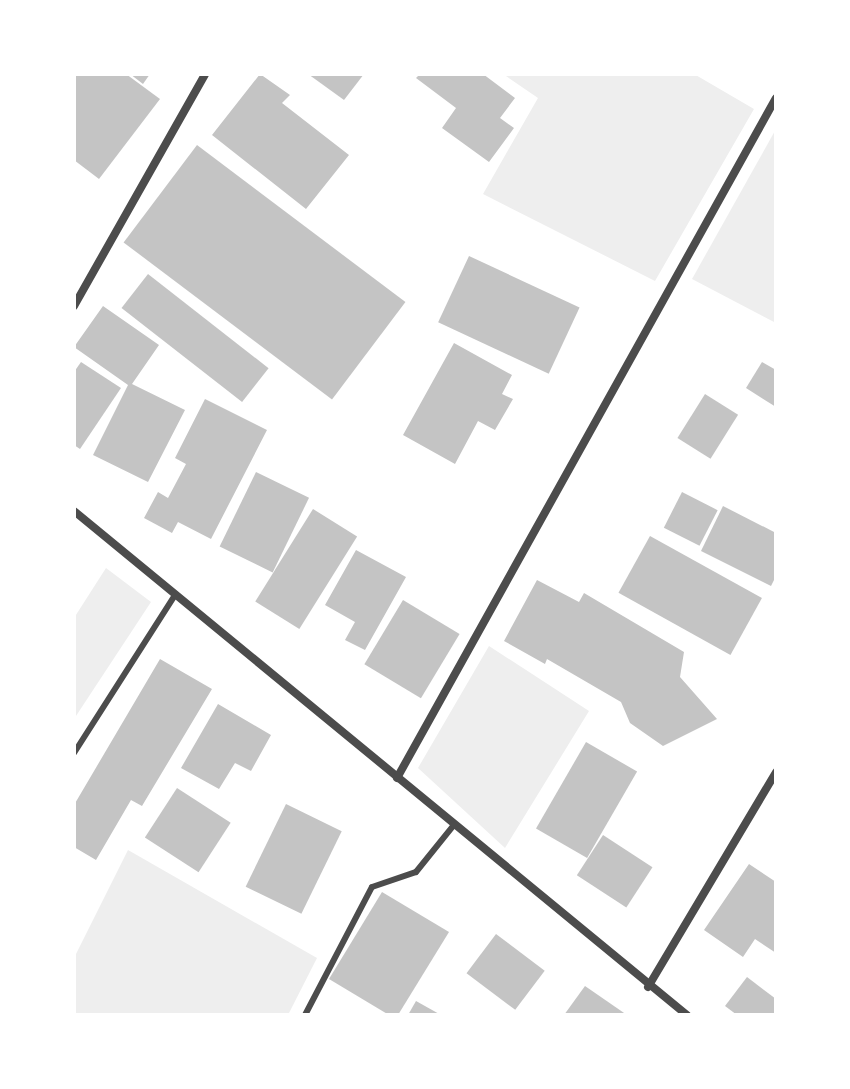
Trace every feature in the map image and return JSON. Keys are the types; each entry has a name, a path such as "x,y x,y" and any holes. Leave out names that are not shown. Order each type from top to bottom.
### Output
{"street":[{"path":"74,306 205,74"},
{"path":"397,778 776,98"},
{"path":"74,511 648,987 687,1015"},
{"path":"648,987 776,772"}],"lane":[{"path":"74,753 175,595"},
{"path":"305,1015 372,887 416,872 453,826"}],"shaded area":[{"path":"503,74 694,74 754,109 655,281 483,194 538,98"},
{"path":"776,129 776,323 692,279"},
{"path":"106,568 151,602 74,719 74,618"},
{"path":"489,646 589,711 505,848 418,768"},
{"path":"128,850 317,958 288,1015 74,1015 74,958"}],"building":[{"path":"74,74 126,74 160,99 99,179 74,160"},
{"path":"130,74 150,74 143,84"},
{"path":"260,74 290,95 282,103 349,155 306,209 212,135"},
{"path":"308,74 364,74 344,100"},
{"path":"420,74 483,74 515,98 500,118 514,128 489,162 442,128 456,108 416,78"},
{"path":"197,145 405,302 332,400 124,242"},
{"path":"469,256 580,308 549,374 438,322"},
{"path":"148,274 269,368 242,402 122,308"},
{"path":"103,306 159,345 132,384 185,410 148,482 93,455 128,385 74,347"},
{"path":"454,343 512,375 502,394 513,399 495,430 478,421 455,464 403,435"},
{"path":"81,362 121,388 80,449 74,445 74,372"},
{"path":"762,362 776,370 776,407 746,388"},
{"path":"705,394 738,415 711,459 677,438"},
{"path":"205,399 267,430 211,539 178,522 172,533 144,518 158,492 168,498 186,464 175,458"},
{"path":"256,472 309,498 273,572 220,547"},
{"path":"682,492 718,510 699,546 664,528"},
{"path":"723,506 776,533 776,576 771,586 701,551"},
{"path":"313,509 357,537 299,629 255,601"},
{"path":"650,536 762,598 730,655 618,593"},
{"path":"356,550 406,577 365,650 345,640 355,622 325,605"},
{"path":"537,580 579,602 584,593 684,652 680,677 717,719 663,746 630,723 621,702 547,659 545,664 504,641"},
{"path":"403,600 460,634 421,698 364,664"},
{"path":"160,659 212,689 142,806 131,800 96,860 74,847 74,805"},
{"path":"218,704 271,735 251,771 235,763 219,789 181,768"},
{"path":"586,742 637,772 587,858 536,829"},
{"path":"177,788 231,823 199,872 145,837"},
{"path":"286,804 342,831 301,914 246,887"},
{"path":"603,835 652,867 626,907 577,875"},
{"path":"749,864 776,882 776,953 755,939 743,957 704,930"},
{"path":"382,892 449,932 398,1015 389,1015 329,979"},
{"path":"496,934 545,971 515,1010 467,973"},
{"path":"747,977 776,999 776,1015 737,1015 725,1006"},
{"path":"585,986 627,1015 564,1015"},
{"path":"416,1001 441,1015 408,1015"}]}
